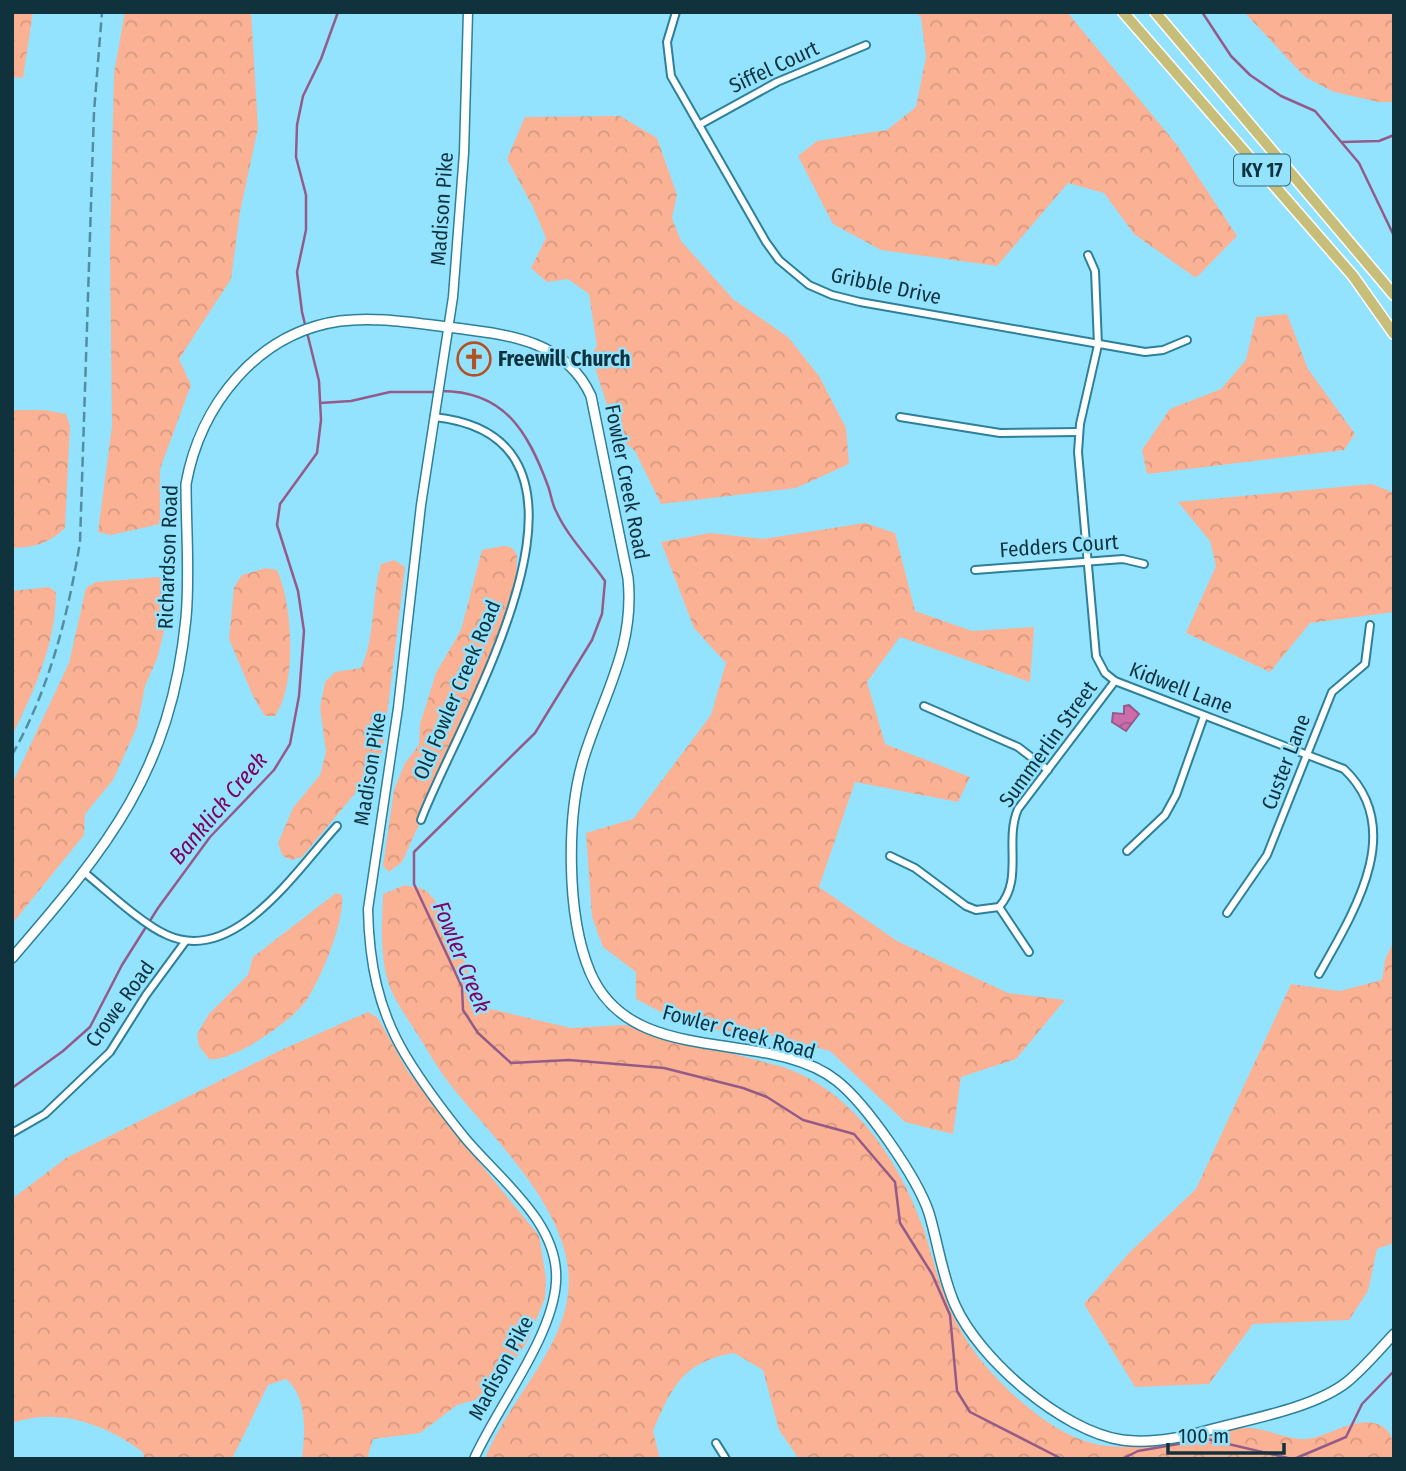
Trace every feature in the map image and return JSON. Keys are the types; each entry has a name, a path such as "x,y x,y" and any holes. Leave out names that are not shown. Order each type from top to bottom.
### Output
{"main road":[{"name":"KY 17","path":"1123,12 1353,276 1394,334"},
{"name":"KY 17","path":"1155,12 1394,295"},
{"name":"Richardson Road","path":"12,958 85,873 127,811 143,781 171,702 186,615 186,485 198,435 225,389 252,363 281,343 323,325 358,320 449,328"},
{"name":"Fowler Creek Road","path":"449,328 525,339 555,352 580,376 595,406 631,604 628,632 618,667 579,773 572,849 578,920 586,959 596,984 613,1006 632,1019 666,1033 709,1046 780,1057 815,1068 836,1080 866,1112 919,1190 928,1209 950,1292 978,1345 1026,1390 1102,1435 1133,1441 1169,1440 1311,1401 1348,1381 1394,1335"}],"street":[{"name":"Madison Pike","path":"468,12 461,204 449,328 434,417 398,708 369,886 370,957 383,1010 406,1056 464,1137 539,1223 548,1240 556,1273 552,1306 544,1328 488,1427 474,1459"},
{"name":"Gribble Drive","path":"676,12 667,42 667,60 671,76 770,249 792,273 809,285 851,300 1098,345 1153,352 1187,340"},
{"name":"Siffel Court","path":"699,125 777,82 866,45"},
{"name":"Kidwell Lane","path":"1088,255 1095,271 1098,345 1079,432 1093,642 1099,662 1115,681 1344,769 1361,781 1376,800"},
{"name":"Old Fowler Creek Road","path":"421,820 504,631 528,545 530,522 526,489 512,457 498,442 471,424 434,417"},
{"path":"900,417 1000,433 1079,432"},
{"name":"Fedders Court","path":"975,570 1123,559 1144,564"},
{"name":"Custer Lane","path":"1227,913 1267,855 1332,692 1365,664 1370,625"},
{"name":"Summerlin Street","path":"999,907 1011,890 1014,817 1115,681"},
{"path":"924,706 1018,747 1048,769"},
{"path":"1127,851 1164,815 1177,795 1204,716"},
{"path":"85,873 166,935 185,942 220,936 248,922 337,826"},
{"path":"890,856 915,868 975,910 999,907 1029,952"},
{"path":"1319,974 1378,869"},
{"name":"Crowe Road","path":"12,1133 45,1114 110,1052 145,995 185,942"},
{"path":"716,1443 726,1459"}],"green space":[{"path":"12,12 33,12 23,78 12,77"},
{"path":"125,12 251,12 258,128 240,212 231,279 179,359 191,385 160,469 160,524 111,535 98,532 112,426 110,250 114,73"},
{"path":"914,12 1067,12 1177,145 1237,236 1196,278 1134,234 1104,193 1068,183 997,266 881,250 833,224 798,156 817,141 887,130 916,107 926,57 921,17"},
{"path":"1244,12 1394,12 1394,102 1379,102 1334,92 1305,77"},
{"path":"620,116 657,138 677,195 672,218 681,241 733,299 788,337 819,376 846,428 849,464 796,488 661,504 635,451 617,436 591,355 597,346 589,294 568,279 547,282 531,268 546,238 507,159 525,117"},
{"path":"1287,314 1308,369 1355,434 1344,450 1147,474 1142,450 1170,409 1221,389 1246,360 1256,317"},
{"path":"12,410 44,410 66,414 70,426 65,528 41,544 12,548"},
{"path":"1372,484 1394,493 1394,612 1310,623 1270,672 1186,633 1216,566 1210,541 1178,502"},
{"path":"865,523 895,533 915,611 972,631 1034,627 1030,682 900,637 867,682 885,744 970,777 958,802 855,782 819,887 897,941 1008,993 1065,1000 1016,1059 961,1077 953,1134 905,1122 830,1051 776,1037 688,1026 636,999 636,972 603,947 592,917 586,833 633,819 711,715 726,663 694,628 661,542 710,533 763,539"},
{"path":"511,547 517,554 516,591 471,710 402,862 389,872 383,866 394,790 405,763 419,745 420,724 436,673 461,630 482,550"},
{"path":"394,560 405,567 383,748 377,767 302,857 291,860 283,856 278,843 293,808 320,775 326,752 320,707 325,682 335,672 361,668 369,643 381,564"},
{"path":"266,568 277,570 287,603 289,623 290,665 287,685 275,716 265,716 253,696 229,639 234,587 242,575"},
{"path":"159,577 166,590 168,616 157,659 145,686 137,727 113,780 85,814 84,835 12,924 12,784 69,663 86,588 96,582"},
{"path":"49,587 56,592 48,648 36,684 12,736 12,591"},
{"path":"405,885 426,891 443,913 465,962 478,1006 571,1028 625,1025 783,1067 832,1093 871,1132 902,1179 924,1230 947,1302 977,1356 1004,1386 1035,1413 1066,1433 1088,1442 1132,1447 1242,1428 1305,1439 1368,1422 1382,1426 1389,1433 1394,1459 799,1459 779,1430 763,1370 734,1353 717,1357 691,1370 674,1389 653,1431 660,1459 485,1459 506,1418 555,1337 568,1294 568,1265 560,1236 529,1180 444,1077 392,992 383,957 383,894"},
{"path":"336,893 342,895 340,919 326,962 308,998 291,1017 263,1038 233,1054 209,1059 199,1046 197,1034 209,1014 248,975 253,957"},
{"path":"1394,940 1394,1243 1377,1249 1368,1291 1349,1320 1253,1324 1209,1384 1135,1387 1084,1304 1130,1252 1196,1189 1291,984 1340,991 1382,980 1385,960"},
{"path":"368,1012 378,1018 407,1070 539,1236 546,1279 545,1298 527,1342 492,1395 457,1405 420,1433 373,1439 367,1459 302,1459 302,1406 286,1379 268,1385 232,1459 144,1459 143,1452 113,1433 80,1421 47,1417 12,1423 12,1199 66,1158 281,1050"}],"water":[{"path":"1129,705 1139,714 1126,731 1112,722 1113,713 1124,714 1124,706"}],"waterway":[{"name":"Banklick Creek","path":"12,1088 63,1051 90,1027 122,965 158,908 210,837 274,770 290,744 299,696 304,631 298,591 277,525 280,504 317,453 321,420 319,381 302,312 297,272 306,230 306,195 296,157 297,125 303,96 321,59 338,12"},
{"path":"1202,12 1231,56 1250,75 1281,96 1315,111 1359,163 1394,236"},
{"path":"1342,142 1379,141 1394,135"},
{"name":"Fowler Creek","path":"441,391 482,398 511,418 532,448 561,520 605,581 602,614 592,640 535,733 414,852 414,884 462,987 463,1010 478,1033 511,1063 569,1060 664,1068 743,1088 767,1097 803,1120 854,1134 895,1182 900,1223 932,1274 950,1315 957,1391 970,1412 1062,1459"},
{"name":"Fowler Creek","path":"320,403 351,401 390,392 435,392"},
{"name":"Fowler Creek","path":"1294,1459 1346,1437 1362,1404 1394,1371"},
{"name":"Fowler Creek","path":"1122,1459 1138,1451 1207,1439 1292,1459"}],"railway":[{"path":"12,755 47,679 70,597 80,542 94,112 102,12"}],"place":[{"name":"Freewill Church","path":"474,359"}]}
